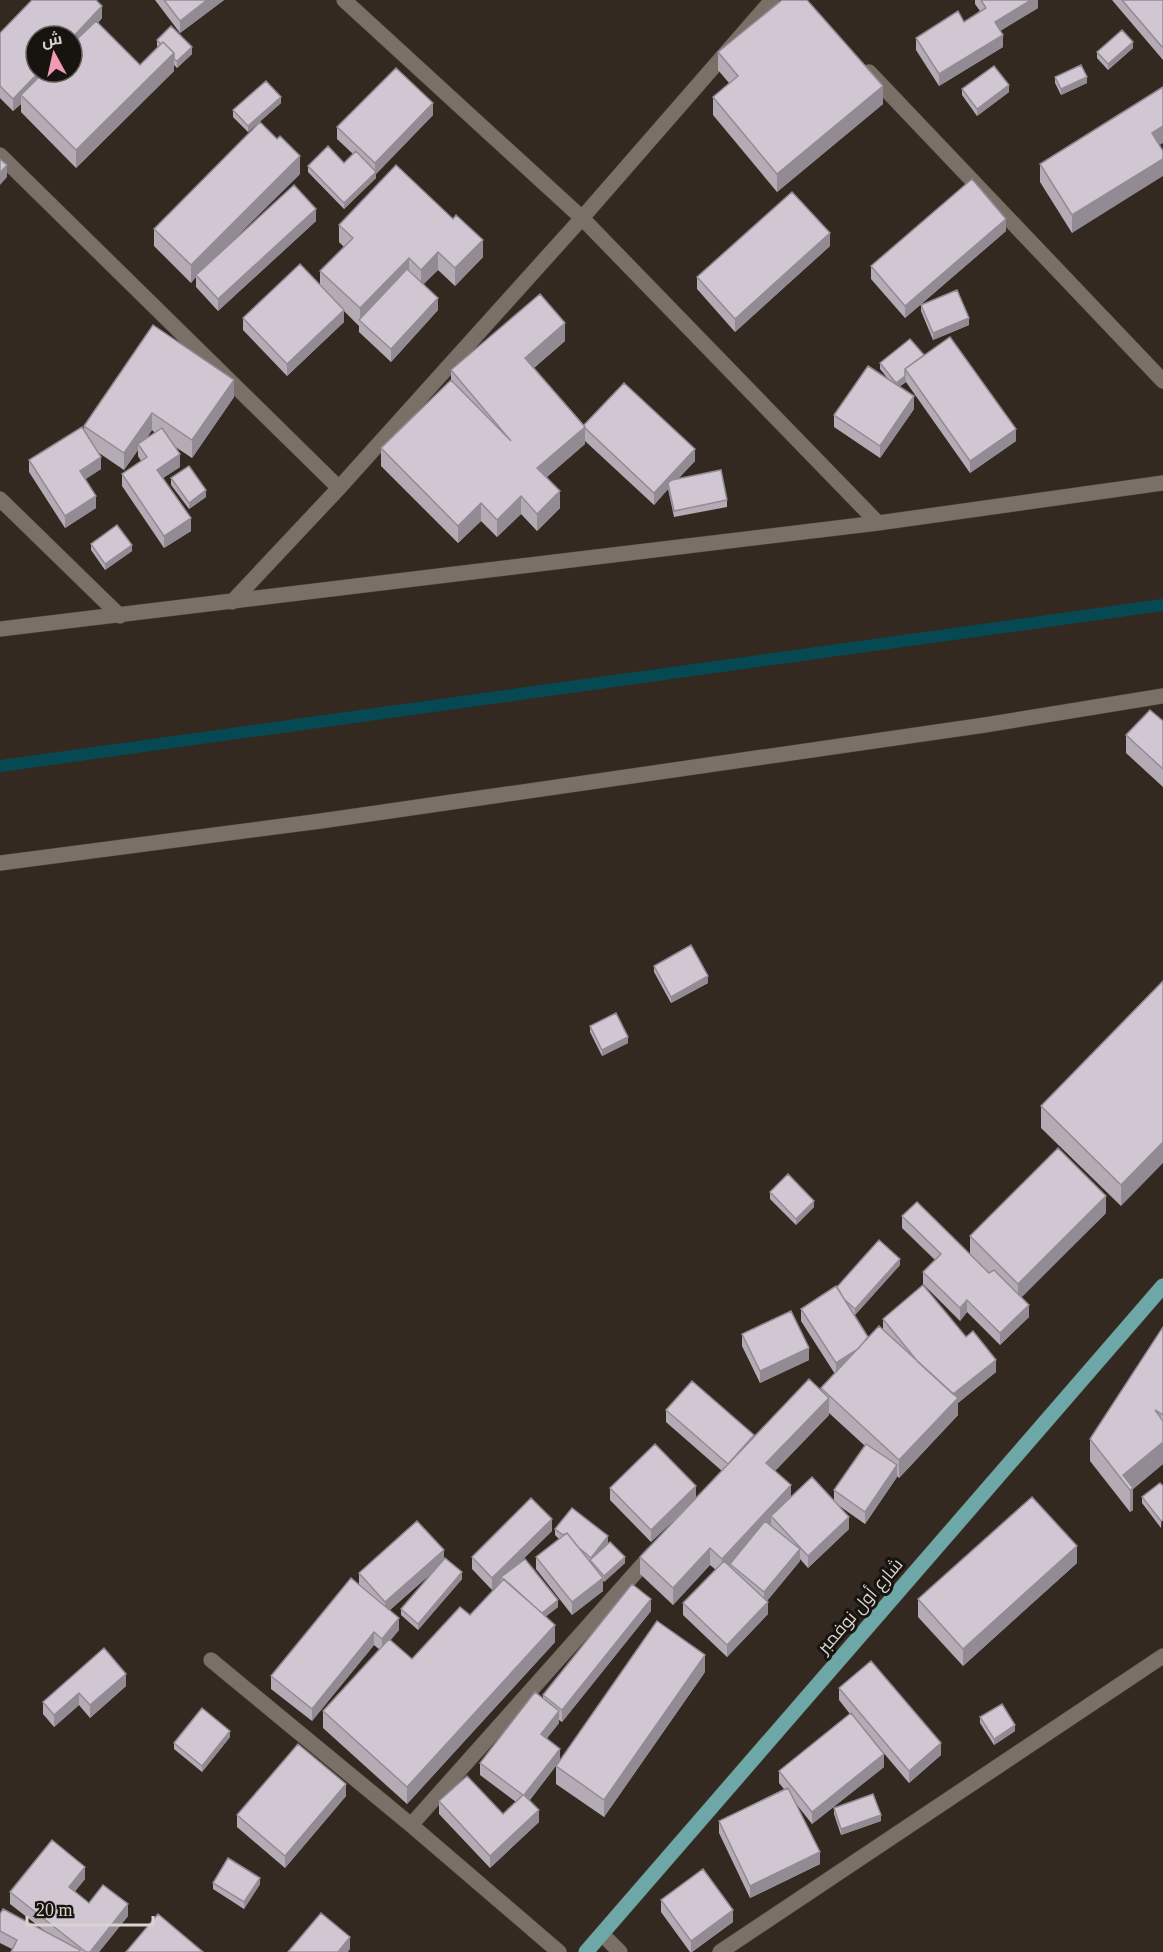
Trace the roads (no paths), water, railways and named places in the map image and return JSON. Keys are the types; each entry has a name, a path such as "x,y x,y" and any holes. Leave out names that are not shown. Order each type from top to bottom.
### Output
{"main road":[{"name":"شارع أول نوفمبر","path":"586,1952 1163,1286"}],"street":[{"path":"344,0 582,218 878,523"},
{"path":"232,602 339,488 582,218 772,0"},
{"path":"858,61 1163,381"},
{"path":"0,155 339,488"},
{"path":"0,629 878,523 1163,483"},
{"path":"0,499 120,616"},
{"path":"0,863 321,822 973,727 1163,696"},
{"path":"411,1825 660,1545"},
{"path":"720,1952 1163,1656"},
{"path":"211,1660 411,1825 559,1952"},
{"path":"602,1934 620,1952"}],"waterway":[{"path":"0,766 1163,605"}]}
